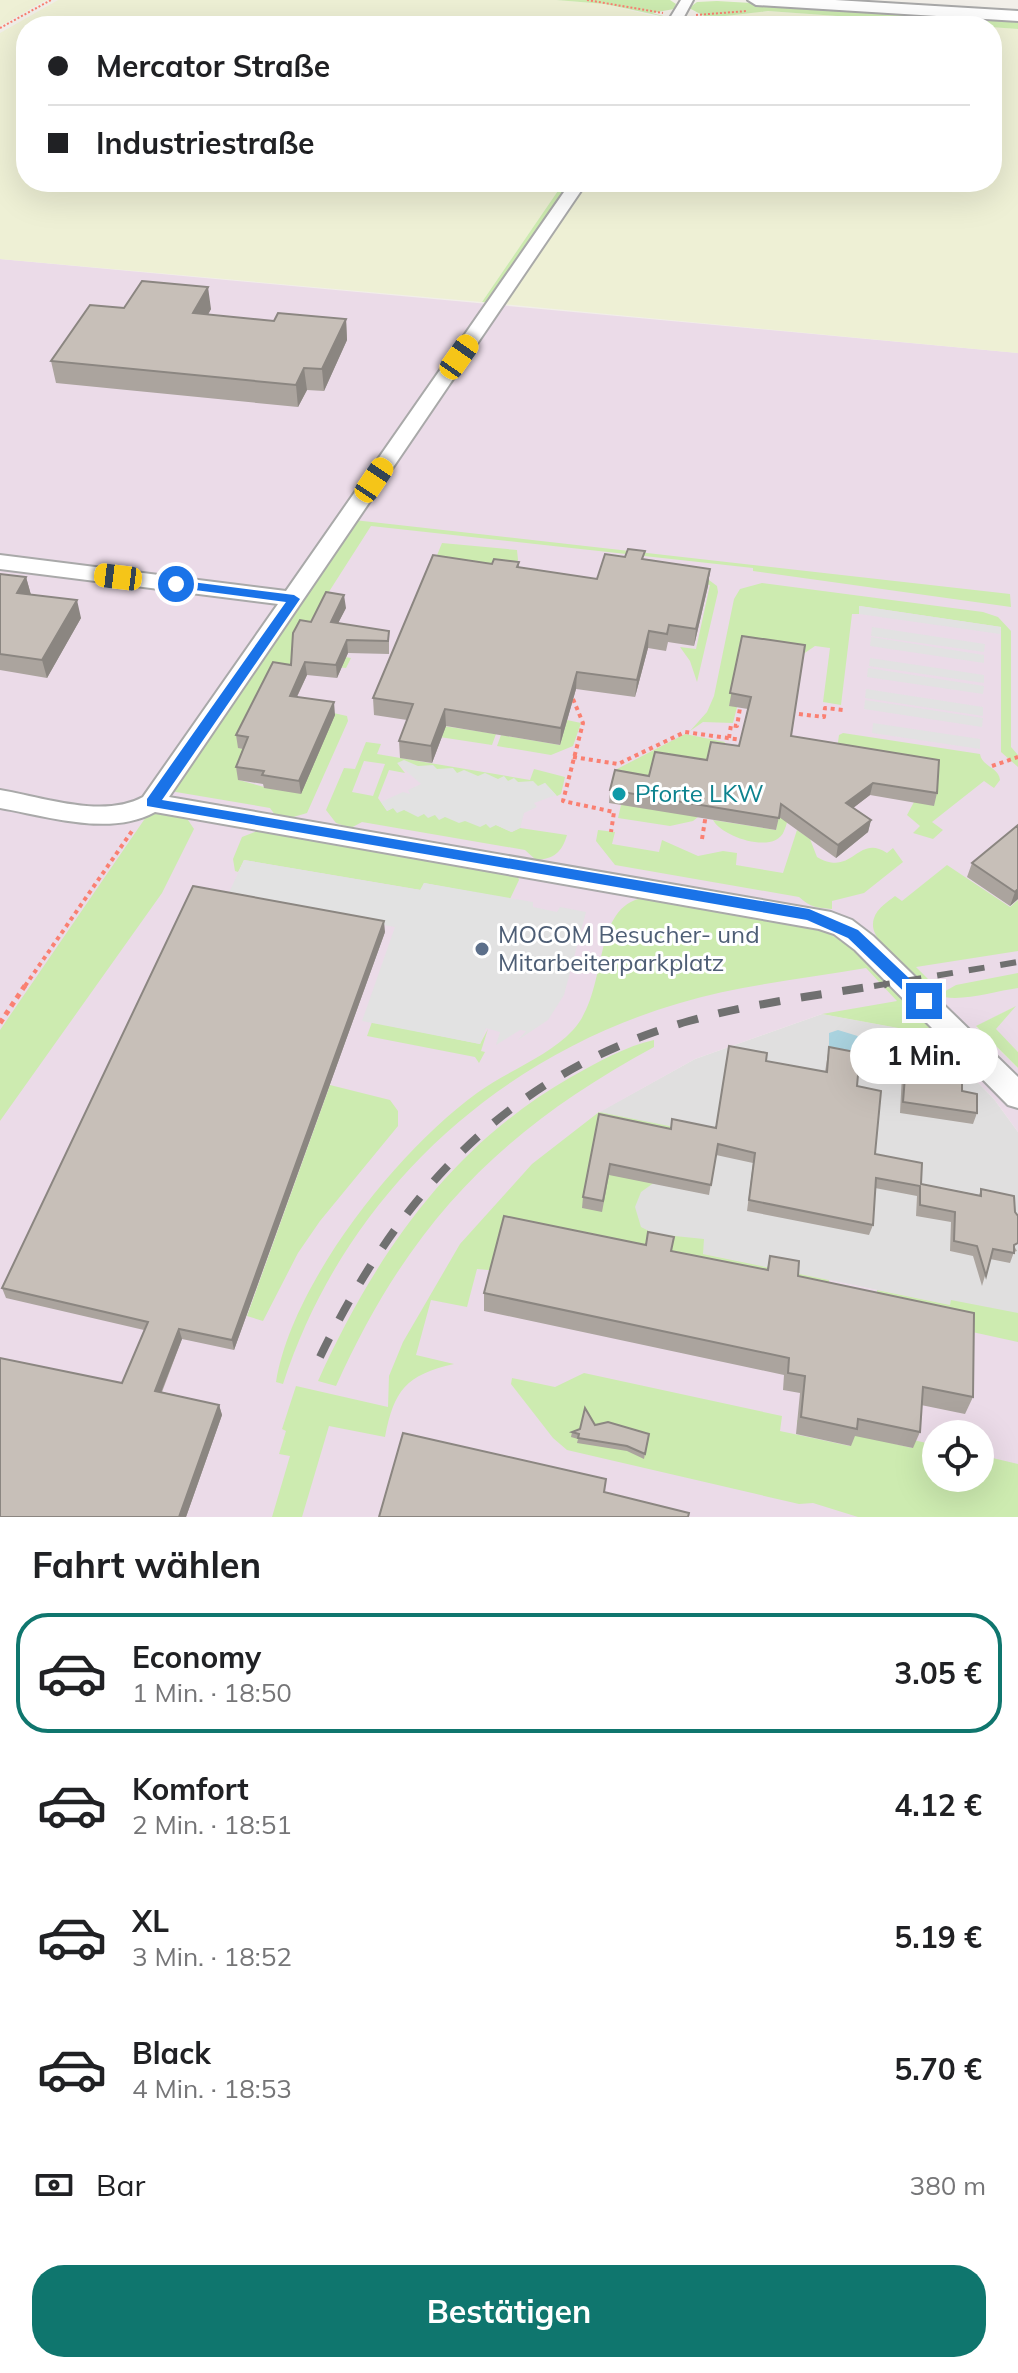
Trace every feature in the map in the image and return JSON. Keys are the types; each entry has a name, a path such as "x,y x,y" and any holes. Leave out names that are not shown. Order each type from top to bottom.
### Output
{"street":[{"path":"756,0 1018,16"},
{"path":"0,799 111,814 135,812 151,804 572,192"},
{"path":"0,562 294,599"},
{"path":"151,804 822,919 843,927 864,943 1018,1096"}],"path":[{"path":"22,16 51,0"},
{"path":"587,0 652,12"},
{"path":"573,699 583,723 563,801 614,812 611,832"},
{"path":"727,747 731,725 737,726 740,708"},
{"path":"791,713 824,717 825,708 843,710"},
{"path":"573,757 618,764 685,732 749,741"},
{"path":"992,766 1018,757"},
{"path":"0,1023 151,804"},
{"path":"702,839 706,813"}],"shaded area":[{"path":"0,259 1018,353 1018,1052 995,1029 1014,1007 976,1027 1018,1068 1018,1132 994,1099 931,1034 822,1014 695,1059 600,1112 574,1227 1018,1319 1018,1517 0,1517"},
{"path":"859,606 1001,627 1000,634 859,614"},
{"path":"872,627 985,644 984,652 871,636"},
{"path":"871,637 984,655 984,663 870,646"},
{"path":"870,658 984,675 984,683 869,666"},
{"path":"868,668 984,686 983,694 867,677"},
{"path":"866,689 983,707 983,716 865,698"},
{"path":"865,700 983,718 982,727 864,709"},
{"path":"873,723 980,739 980,749 872,733"},
{"path":"404,760 418,766 453,768 457,773 464,770 478,776 485,773 498,779 504,776 508,781 514,778 518,782 533,781 538,786 545,783 556,795 534,803 537,807 524,813 520,828 511,832 496,825 480,827 445,817 439,820 435,815 428,818 424,814 418,817 404,810 397,813 393,808 387,811 381,802 403,792 410,794 408,790 421,784 397,763"},
{"name":"MOCOM Besucher- und Mitarbeiterparkplatz","path":"244,860 420,890 424,883 533,902 533,907 557,912 560,907 586,912 564,995 548,1020 518,1040 526,1031 520,1030 496,1045 500,1032 486,1028 480,1044 362,1021 395,927 227,897"},
{"path":"822,1014 931,1034 994,1099 1018,1132 1018,1319 574,1228 599,1112 695,1059"}],"green space":[{"path":"0,0 46,0 16,16 0,26"},
{"path":"58,0 556,0 605,4 654,16 30,16"},
{"path":"556,0 670,0 676,4 674,9 652,13 661,16 605,4"},
{"path":"697,2 983,16 837,16 768,11 704,16 689,8"},
{"path":"768,11 839,16 712,16"},
{"path":"1002,17 1018,18 1018,29 1002,28"},
{"path":"16,24 16,192 557,192 482,302 0,259 0,33"},
{"path":"1002,28 1018,29 1018,353 502,304 578,192 1002,192"},
{"path":"557,192 578,192 502,304 482,302"},
{"path":"354,520 1010,594 1011,607 753,571 753,568 371,526 293,648 351,658 346,668 313,664 239,748 249,750 239,780 264,787 311,708 347,716 348,721 307,813 290,818 275,815 270,808 170,791"},
{"path":"442,543 517,550 518,560 512,573 431,570"},
{"path":"705,577 717,586 718,592 697,682 690,661 680,647 696,649 710,585 671,579"},
{"path":"762,583 983,612 998,617 1011,631 1011,747 1018,755 1018,767 1001,752 1001,627 860,606 859,614 852,614 841,705 823,702 830,648 815,646 729,705 737,707 733,723 703,722 690,731 707,712 714,696 734,599 740,589"},
{"path":"567,720 581,723 573,746 551,755 497,746 501,735 560,745"},
{"path":"437,725 496,734 492,745 433,736"},
{"path":"843,733 980,754 984,762 997,772 1000,780 994,788 984,781 932,822 943,830 933,839 913,833 920,826 907,815 914,802 836,756 839,735"},
{"path":"685,734 725,742 698,817 670,826 618,818 621,805 624,805 617,769"},
{"path":"366,742 381,744 377,754 530,780 534,769 565,777 561,794 557,796 545,783 538,787 398,764 405,773 389,770 378,798 387,811 393,808 496,825 512,832 520,828 567,835 556,854 536,860 525,850 362,822 351,828 336,823 326,810 344,768 355,769","holes":["364,761 385,764 373,796 352,792"]},
{"path":"783,785 791,786 787,821 779,838 760,843 748,841 727,832 713,820 776,830"},
{"path":"159,812 186,817 194,829 162,893 0,1121 0,1030 146,817"},
{"path":"262,829 517,874 519,880 510,899 424,883 421,890 244,860 238,872 235,871 233,859 242,837"},
{"path":"598,830 615,832 612,844 659,852 662,840 698,856 723,851 737,853 736,865 783,873 797,830 810,839 817,857 829,862 847,860 868,848 887,853 893,848 903,862 864,893 832,901 832,909 827,909 810,905 799,897 615,865 596,841"},
{"path":"947,865 1010,907 1018,900 1018,951 916,967 942,993 956,985 1018,973 1018,988 971,997 952,998 936,994 890,955 875,933 874,919 884,905 895,896 902,901"},
{"path":"648,897 819,928 856,949 938,1030 931,1034 822,1014 897,1001 866,968 749,987 680,1003 612,1027 548,1059 488,1098 434,1144 386,1196 344,1254 310,1316 283,1384 276,1382 286,1344 303,1303 352,1222 382,1184 446,1118 477,1093 540,1056 573,1030 585,1013 608,931 617,915 629,903"},
{"path":"1016,1006 996,1029 1018,1052 1018,1068 976,1026"},
{"path":"372,1022 480,1044 488,1029 481,1051 485,1052 479,1063 475,1057 367,1036"},
{"path":"654,1040 654,1047 549,1113 505,1148 464,1187 395,1276 364,1328 336,1386 318,1381 364,1291 391,1249 420,1208 453,1171 488,1136 528,1105 601,1061"},
{"path":"330,1085 390,1100 398,1111 398,1126 320,1221 298,1253 263,1321 247,1316"},
{"path":"599,1112 719,1136 641,1192 635,1207 641,1227 655,1234 704,1239 703,1254 829,1280 826,1301 477,1269 467,1307 431,1300 416,1355 454,1364 424,1373 405,1387 393,1407 385,1437 329,1426 302,1517 272,1517 290,1456 279,1454 286,1431 282,1429 296,1386 388,1407 389,1376 403,1342 460,1244 532,1164"},
{"path":"877,1290 950,1305 951,1300 1018,1313 1018,1342 876,1311"},
{"path":"584,1373 782,1416 780,1431 850,1446 852,1435 797,1423 797,1420 912,1448 913,1440 922,1442 922,1492 994,1492 994,1458 1018,1464 1018,1517 858,1517 813,1503 799,1504 567,1450 553,1438 511,1384 512,1378 555,1387"}],"water":[{"path":"838,1030 887,1045 886,1050 868,1059 829,1050 829,1033"}],"building":[{"path":"142,281 208,287 193,313 274,321 278,313 346,319 322,369 304,368 296,385 51,361 90,305 124,308"},
{"path":"628,549 645,551 642,559 710,569 696,629 669,625 667,634 649,631 637,680 577,672 561,728 445,709 431,746 399,741 413,704 373,698 433,555 492,564 494,559 519,562 517,567 597,579 605,554 625,557"},
{"path":"0,574 26,577 17,593 77,600 42,660 0,654"},
{"path":"326,592 344,595 331,622 389,631 388,641 347,640 336,665 305,662 290,696 334,702 299,781 236,767 248,737 236,735 273,662 291,665 293,633 300,620 311,622"},
{"path":"742,636 805,645 791,736 939,760 937,793 873,783 846,803 871,820 838,845 781,804 779,818 610,790 615,770 649,776 655,752 707,760 711,742 739,746 751,697 730,693"},
{"path":"1018,825 1018,889 1015,892 972,863"},
{"path":"193,886 384,921 232,1340 179,1329 155,1391 219,1405 179,1517 0,1517 0,1358 122,1383 148,1322 2,1288"},
{"path":"729,1046 767,1053 766,1061 827,1072 829,1047 860,1053 857,1086 881,1091 875,1154 922,1163 921,1184 981,1196 981,1189 1014,1196 1018,1243 1014,1245 1014,1253 993,1249 986,1276 977,1246 954,1241 955,1212 920,1205 920,1186 876,1178 873,1225 749,1200 755,1153 718,1144 711,1185 610,1164 603,1201 583,1197 599,1114 671,1129 672,1119 716,1128"},
{"path":"930,1061 955,1065 955,1073 962,1074 962,1091 977,1094 977,1113 903,1102 906,1064 936,1070"},
{"path":"504,1216 646,1245 648,1232 674,1237 671,1251 768,1270 770,1256 799,1261 798,1276 974,1313 973,1397 923,1387 920,1432 858,1419 857,1429 801,1417 805,1376 788,1373 789,1358 484,1293"},
{"path":"585,1408 595,1425 608,1422 649,1434 645,1454 627,1446 578,1438 579,1434 572,1432 580,1429"},
{"path":"403,1433 606,1479 604,1492 689,1513 688,1517 379,1517"}],"railway":[{"path":"886,984 1018,962"},
{"path":"320,1357 351,1298 386,1243 424,1193 467,1147 514,1107 567,1072 625,1043 689,1021 762,1004 886,984"},
{"path":"874,986 886,984"}],"place":[{"name":"Pforte LKW","path":"619,794"},
{"name":"MOCOM Besucher- und Mitarbeiterparkplatz","path":"482,949"}],"route":[{"path":"176,584 294,599 152,803 809,915 833,922 853,934 924,1001"}]}
